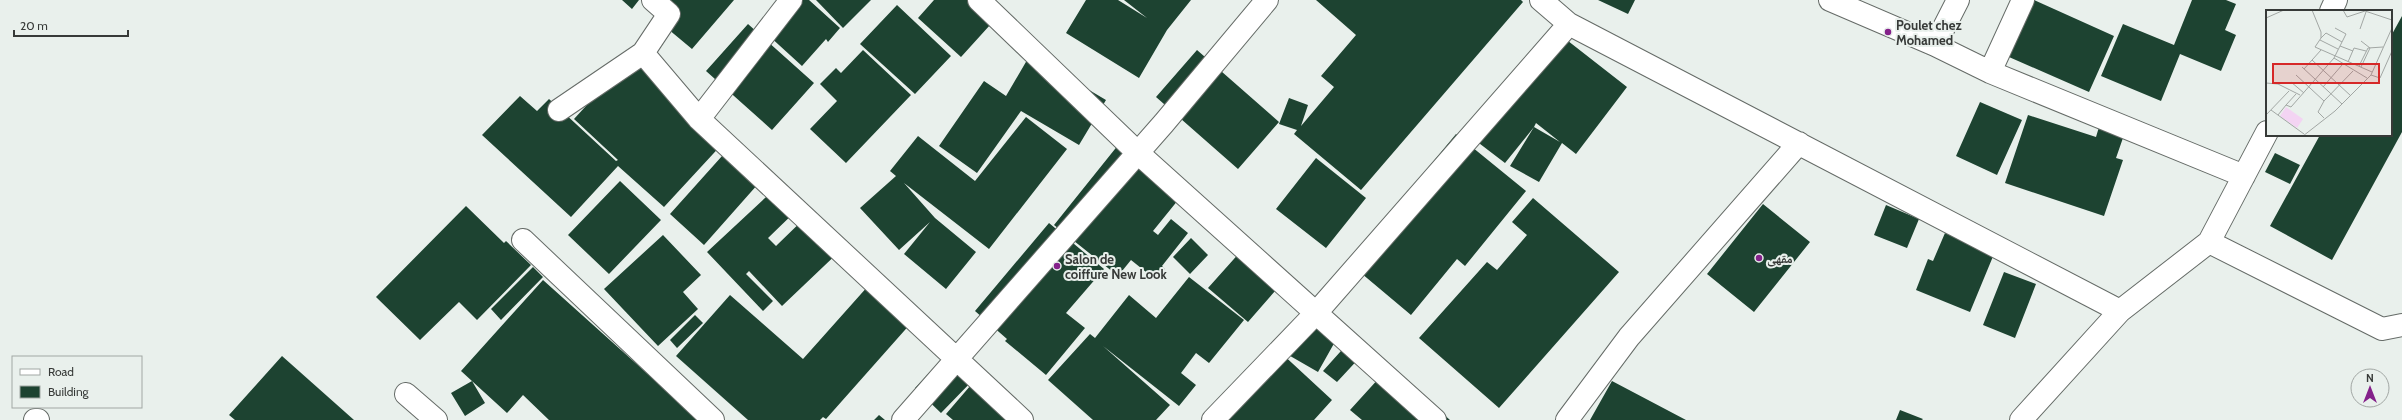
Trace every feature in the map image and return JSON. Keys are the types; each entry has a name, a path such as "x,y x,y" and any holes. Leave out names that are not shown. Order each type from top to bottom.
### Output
{"street":[{"path":"559,110 643,53 669,14 652,0"},
{"path":"699,119 791,0"},
{"path":"978,0 1138,153 1435,420"},
{"path":"903,420 1138,153 1267,0"},
{"path":"1540,0 1569,24 2120,311"},
{"path":"1830,0 1935,45 1990,72 2244,176"},
{"path":"1935,45 1958,0"},
{"path":"1990,72 2023,0"},
{"path":"2331,10 2336,0"},
{"path":"1213,420 1316,313 1569,24"},
{"path":"643,53 699,119 955,360 1022,420"},
{"path":"2021,420 2120,311 2209,242 2266,134"},
{"path":"1567,420 1630,337 1799,143"},
{"path":"523,240 713,420"},
{"path":"2209,242 2382,329 2402,325"},
{"path":"406,394 436,420"}],"building":[{"path":"622,0 639,0 632,9"},
{"path":"654,0 734,0 692,49 668,29"},
{"path":"780,0 809,0 840,28 828,42 826,39 802,66 757,25"},
{"path":"816,0 871,0 843,28"},
{"path":"934,0 985,0 1000,14 961,57 918,18"},
{"path":"1086,0 1118,0 1147,18 1124,0 1191,0 1167,30 1139,78 1066,33"},
{"path":"1316,0 1521,0 1523,2 1361,190 1294,134 1297,130 1279,124 1289,98 1308,105 1301,126 1334,87 1321,76 1356,35"},
{"path":"1598,0 1635,0 1628,14"},
{"path":"2034,0 2114,36 2089,92 2009,57"},
{"path":"2192,0 2226,0 2236,4 2225,30 2236,35 2221,71 2180,54 2161,101 2101,76 2123,24 2174,45"},
{"path":"897,5 951,56 915,94 860,44"},
{"path":"2402,16 2402,132 2332,260 2270,226 2319,136 2392,136 2392,34"},
{"path":"748,24 814,83 772,130 706,71"},
{"path":"1554,30 1627,87 1576,154 1562,143 1539,182 1510,166 1534,127 1505,163 1471,137","holes":["1536,123 1560,142 1534,127"]},
{"path":"863,50 911,95 846,163 810,129 837,101 820,84 836,68 841,73"},
{"path":"1197,50 1279,122 1238,169 1156,97"},
{"path":"1030,55 1106,100 1079,145 1021,111 977,173 939,146 984,81 1006,96"},
{"path":"632,56 725,141 664,207 618,166 571,217 482,135 520,96 537,111 549,99 616,161 618,160 574,119"},
{"path":"1980,102 2022,120 1997,175 1956,156"},
{"path":"2028,115 2096,137 2099,127 2124,135 2116,158 2123,160 2104,216 2005,183"},
{"path":"1026,117 1067,149 989,249 904,183 935,218 976,252 946,289 904,254 930,222 899,250 860,208 896,176 890,171 918,136 975,181"},
{"path":"1456,134 1526,191 1465,266 1457,259 1411,315 1355,268 1385,220"},
{"path":"1123,139 1187,189 1153,231 1158,235 1171,219 1188,233 1162,266 1165,269 1156,280 1131,260 1118,276 1054,225"},
{"path":"731,146 765,176 704,245 670,214"},
{"path":"2275,153 2300,165 2290,184 2265,172"},
{"path":"1316,158 1366,198 1326,248 1276,209"},
{"path":"620,181 661,220 609,274 568,235"},
{"path":"778,186 799,208 768,238 776,246 810,213 844,247 782,306 749,271 746,274 773,301 763,311 707,252"},
{"path":"1533,198 1619,272 1499,408 1419,338 1487,262 1497,270 1527,235 1512,222"},
{"name":"مقهى","path":"1763,204 1810,242 1754,312 1707,274"},
{"path":"1886,205 1919,219 1907,248 1874,235"},
{"path":"466,206 504,243 506,241 531,265 477,320 459,302 420,340 376,297"},
{"path":"1049,223 1104,269 1066,313 1085,328 1046,375 1005,341 1007,339 975,311"},
{"path":"1945,233 1994,254 1970,312 1916,290 1928,259 1933,261"},
{"path":"663,235 701,275 683,292 698,309 658,346 604,289"},
{"path":"1191,238 1208,255 1190,274 1173,257"},
{"path":"1250,241 1289,275 1248,322 1208,288"},
{"path":"533,267 543,277 501,320 491,309"},
{"path":"2004,272 2036,284 2015,338 1983,325"},
{"path":"877,276 920,313 826,419 823,417 820,420 748,420 676,356 730,295 803,359"},
{"path":"1189,277 1244,320 1209,363 1196,353 1181,373 1196,385 1179,406 1103,346 1170,405 1156,420 1093,420 1048,380 1090,334 1095,338 1129,295 1156,318"},
{"path":"543,280 699,420 549,420 523,395 507,413 461,371"},
{"path":"1309,312 1341,331 1318,372 1285,353"},
{"path":"695,315 703,323 677,348 670,340"},
{"path":"1349,342 1363,354 1337,382 1323,371"},
{"path":"1279,351 1332,400 1314,420 1215,420"},
{"path":"948,353 975,378 941,413 915,388"},
{"path":"282,356 354,420 235,420 229,415"},
{"path":"1390,366 1450,420 1362,420 1350,410"},
{"path":"983,371 1020,403 1006,420 953,420 946,414"},
{"path":"472,381 485,403 465,416 451,393"},
{"path":"1612,381 1686,420 1590,420"},
{"path":"1900,410 1923,419 1896,420"},
{"path":"879,415 885,420 874,420"}],"place":[{"name":"Poulet chez Mohamed","path":"1888,32"},
{"name":"مقهى","path":"1759,258"},
{"name":"Salon de coiffure New Look","path":"1057,266"}]}
